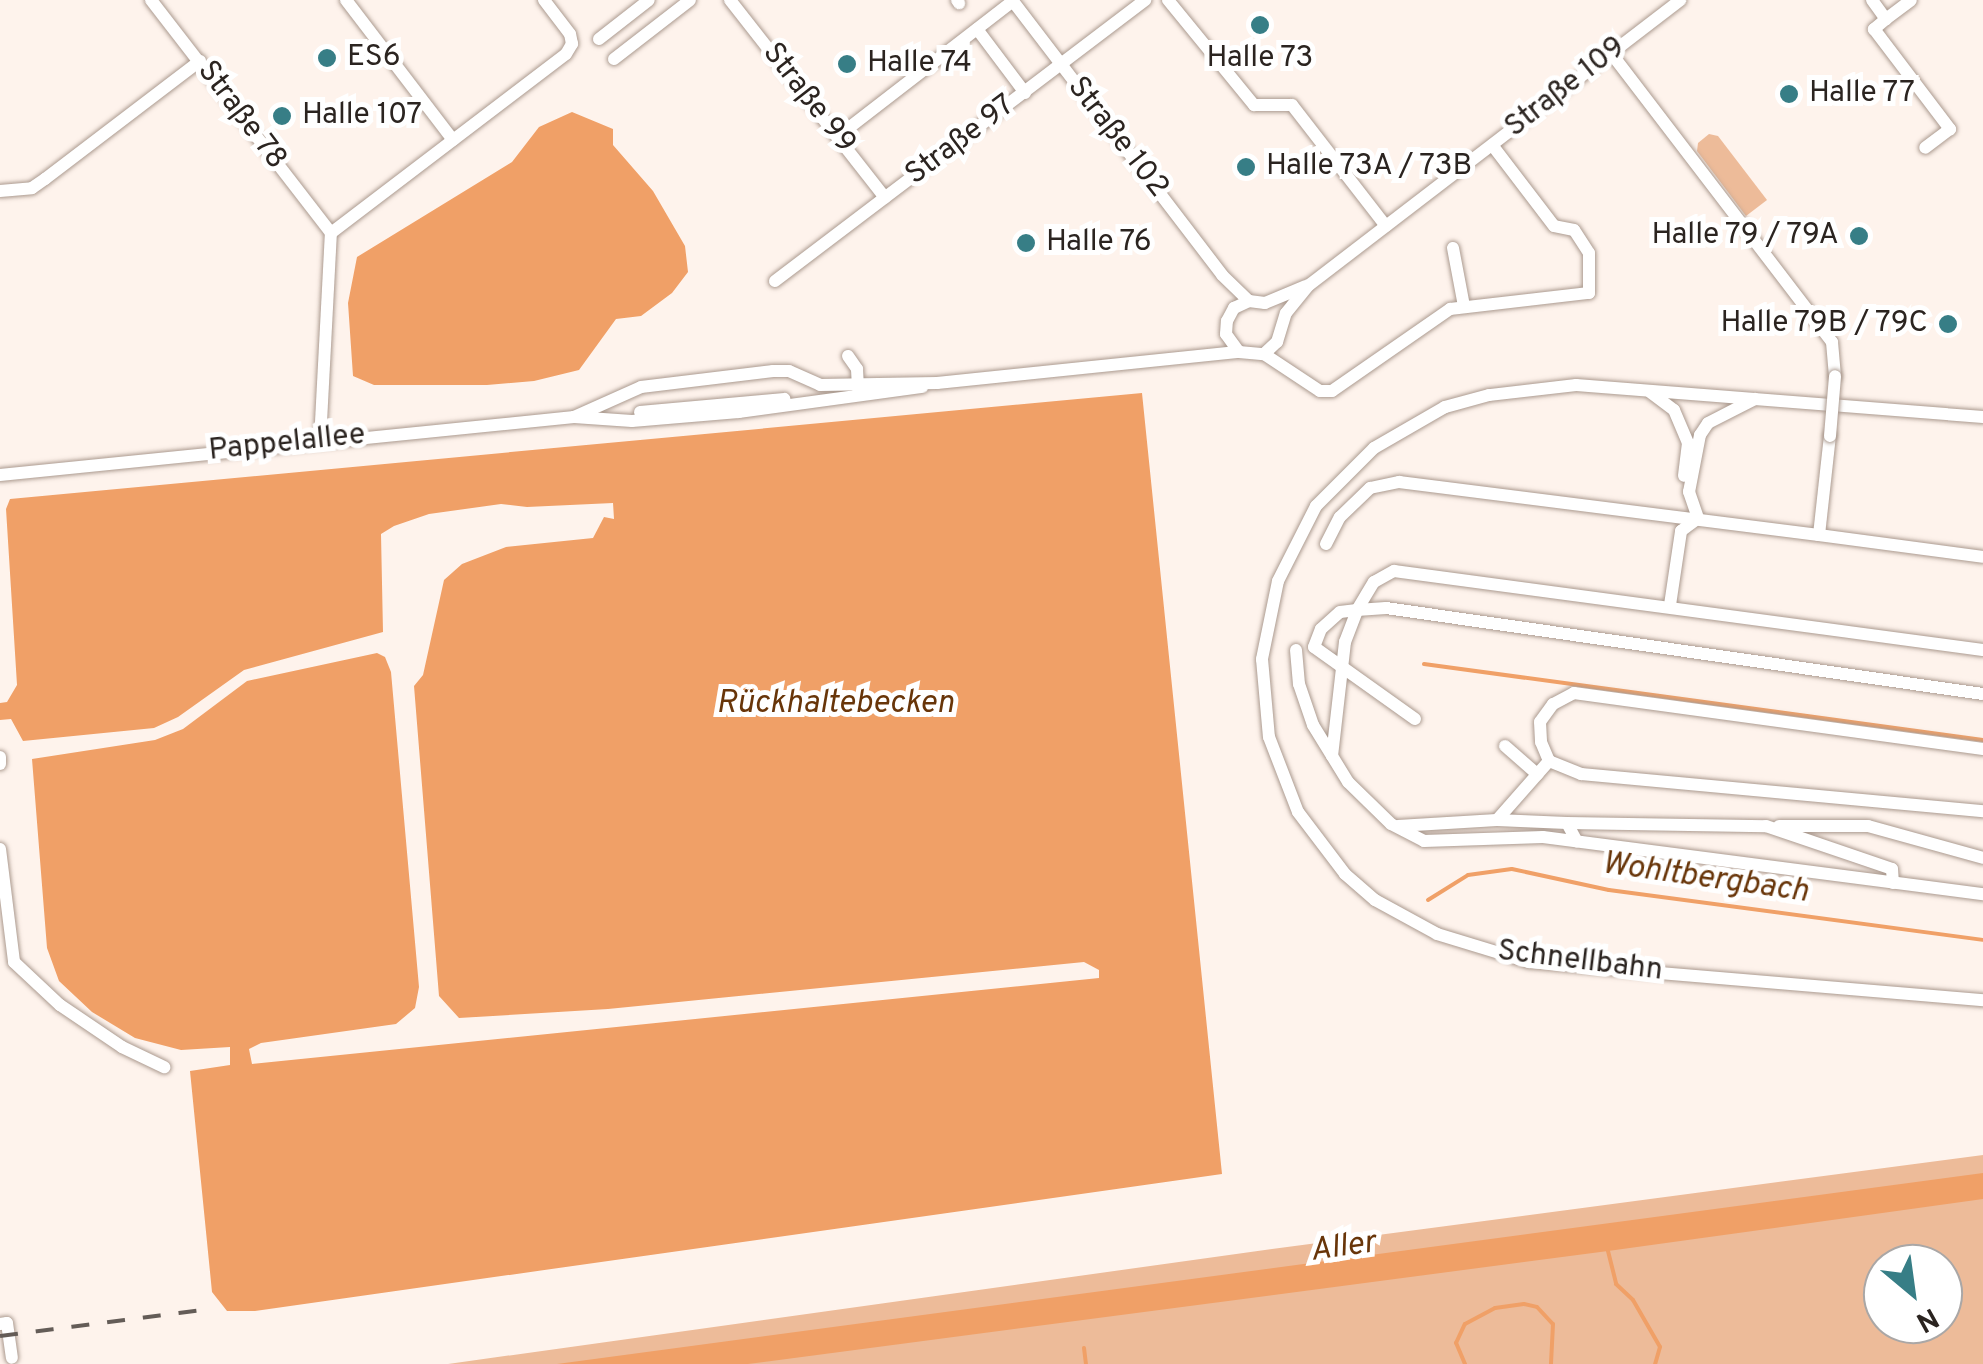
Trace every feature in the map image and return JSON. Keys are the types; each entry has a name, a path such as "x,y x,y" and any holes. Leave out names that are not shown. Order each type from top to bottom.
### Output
{"street":[{"name":"Straße 78","path":"152,0 331,233"},
{"path":"346,0 453,140"},
{"path":"320,441 331,233 566,54 572,44 570,34 544,0"},
{"path":"599,39 649,0"},
{"path":"614,60 690,0"},
{"name":"Straße 99","path":"730,0 885,198"},
{"path":"837,137 1012,0"},
{"name":"Straße 102","path":"1012,0 1222,275 1249,301"},
{"name":"Straße 97","path":"775,281 1145,0"},
{"path":"1168,0 1254,105 1292,105 1386,226"},
{"name":"Straße 109","path":"1309,285 1680,0"},
{"path":"1872,0 1886,19"},
{"path":"1911,0 1874,29 1950,129 1925,148"},
{"path":"977,28 1025,94"},
{"path":"1611,53 1832,342 1835,376 1819,535"},
{"path":"0,191 32,188 45,180 200,61"},
{"path":"1226,334 1238,352 1264,354 1298,373 1320,392 1332,392 1450,309 1589,293 1589,252 1574,230 1554,226 1492,145"},
{"path":"1453,248 1464,306"},
{"name":"Straße 102","path":"1222,275 1231,312"},
{"path":"1191,357 1226,334 1231,312 1249,301 1265,303 1309,285"},
{"path":"1264,354 1309,285"},
{"path":"1265,303 1298,373"},
{"name":"Pappelallee","path":"574,417 643,386 765,372 789,372 820,385 937,383 1238,352"},
{"path":"603,418 853,392 860,382 848,356"},
{"path":"765,372 776,380 777,393 765,400"},
{"path":"710,378 723,393 720,401 710,405"},
{"name":"Pappelallee","path":"0,475 574,417 632,421 740,412 896,394 937,383"},
{"name":"Schnellbahn","path":"1983,417 1576,385 1534,388 1446,407 1374,448 1316,506 1278,581 1262,659 1269,737 1298,812 1345,874 1375,900 1437,934 1499,956 1983,1000"},
{"path":"643,386 643,404 651,411"},
{"path":"1648,391 1674,410 1688,443 1682,496 1686,509 1698,518"},
{"path":"1698,518 1689,492 1700,435 1708,423 1726,411 1759,397"},
{"path":"1326,544 1340,517 1370,488 1398,482 1983,557"},
{"path":"1670,605 1681,531 1698,518"},
{"path":"1332,756 1342,668 1357,610 1374,582 1394,571 1983,650"},
{"path":"1415,719 1314,647 1321,629 1340,612 1386,608 1983,694"},
{"path":"1296,650 1299,684 1308,711 1348,782 1395,826 1424,841 1544,838 1983,894"},
{"path":"1549,761 1540,722 1553,704 1574,693 1983,749"},
{"path":"1504,746 1537,774"},
{"path":"1498,820 1549,761"},
{"path":"1549,761 1581,774 1983,811"},
{"path":"1395,826 1498,820 1868,826 1983,858"},
{"path":"1568,823 1577,842"},
{"path":"1766,826 1892,869 1893,884"},
{"path":"0,850 7,962 60,1005 122,1047 164,1066"},
{"path":"0,1324 7,1323 12,1358"}],"shaded area":[{"path":"1709,134 1718,136 1767,200 1746,216 1697,151 1698,143"},
{"path":"1983,1155 1983,1364 448,1364 1272,1249"}],"water":[{"path":"572,112 613,129 613,145 653,191 685,246 688,272 672,293 641,316 616,319 579,370 534,381 487,385 374,385 353,376 348,303 357,257 512,162 539,127"},
{"name":"Rückhaltebecken","path":"1142,393 1222,1174 255,1311 227,1311 212,1292 190,1071 230,1065 230,1047 181,1050 135,1038 92,1012 59,981 47,948 32,759 155,740 183,729 247,681 377,653 385,657 391,672 419,987 415,1008 396,1024 261,1043 249,1049 252,1064 1099,978 1099,970 1084,962 608,1009 459,1018 439,996 414,686 423,675 444,580 462,564 506,547 593,538 604,517 614,519 613,503 527,507 501,504 429,514 394,526 381,534 383,632 244,670 178,717 154,728 23,741 11,719 0,720 0,703 7,702 17,685 6,509 10,499"},
{"path":"1983,1173 1983,1199 1608,1251 748,1364 557,1364"}],"waterway":[{"path":"1424,664 1983,740"},
{"name":"Wohltbergbach","path":"1428,900 1468,875 1512,869 1609,890 1983,940"},
{"path":"1608,1251 1616,1284 1633,1300 1660,1347 1655,1364"},
{"path":"1465,1364 1456,1343 1465,1324 1495,1308 1524,1304 1537,1307 1553,1324 1551,1364"},
{"path":"1084,1348 1086,1364"}],"railway":[{"path":"0,1336 196,1311"}],"place":[{"name":"Halle 73","path":"1260,25"},
{"name":"ES6","path":"327,58"},
{"name":"Halle 74","path":"847,64"},
{"name":"Halle 77","path":"1789,94"},
{"name":"Halle 107","path":"282,116"},
{"name":"Halle 73A / 73B","path":"1246,167"},
{"name":"Halle 79 / 79A","path":"1859,236"},
{"name":"Halle 76","path":"1026,243"},
{"name":"Halle 79B / 79C","path":"1948,324"}],"water label":[{"name":"Aller","path":"1343,1248"}]}
